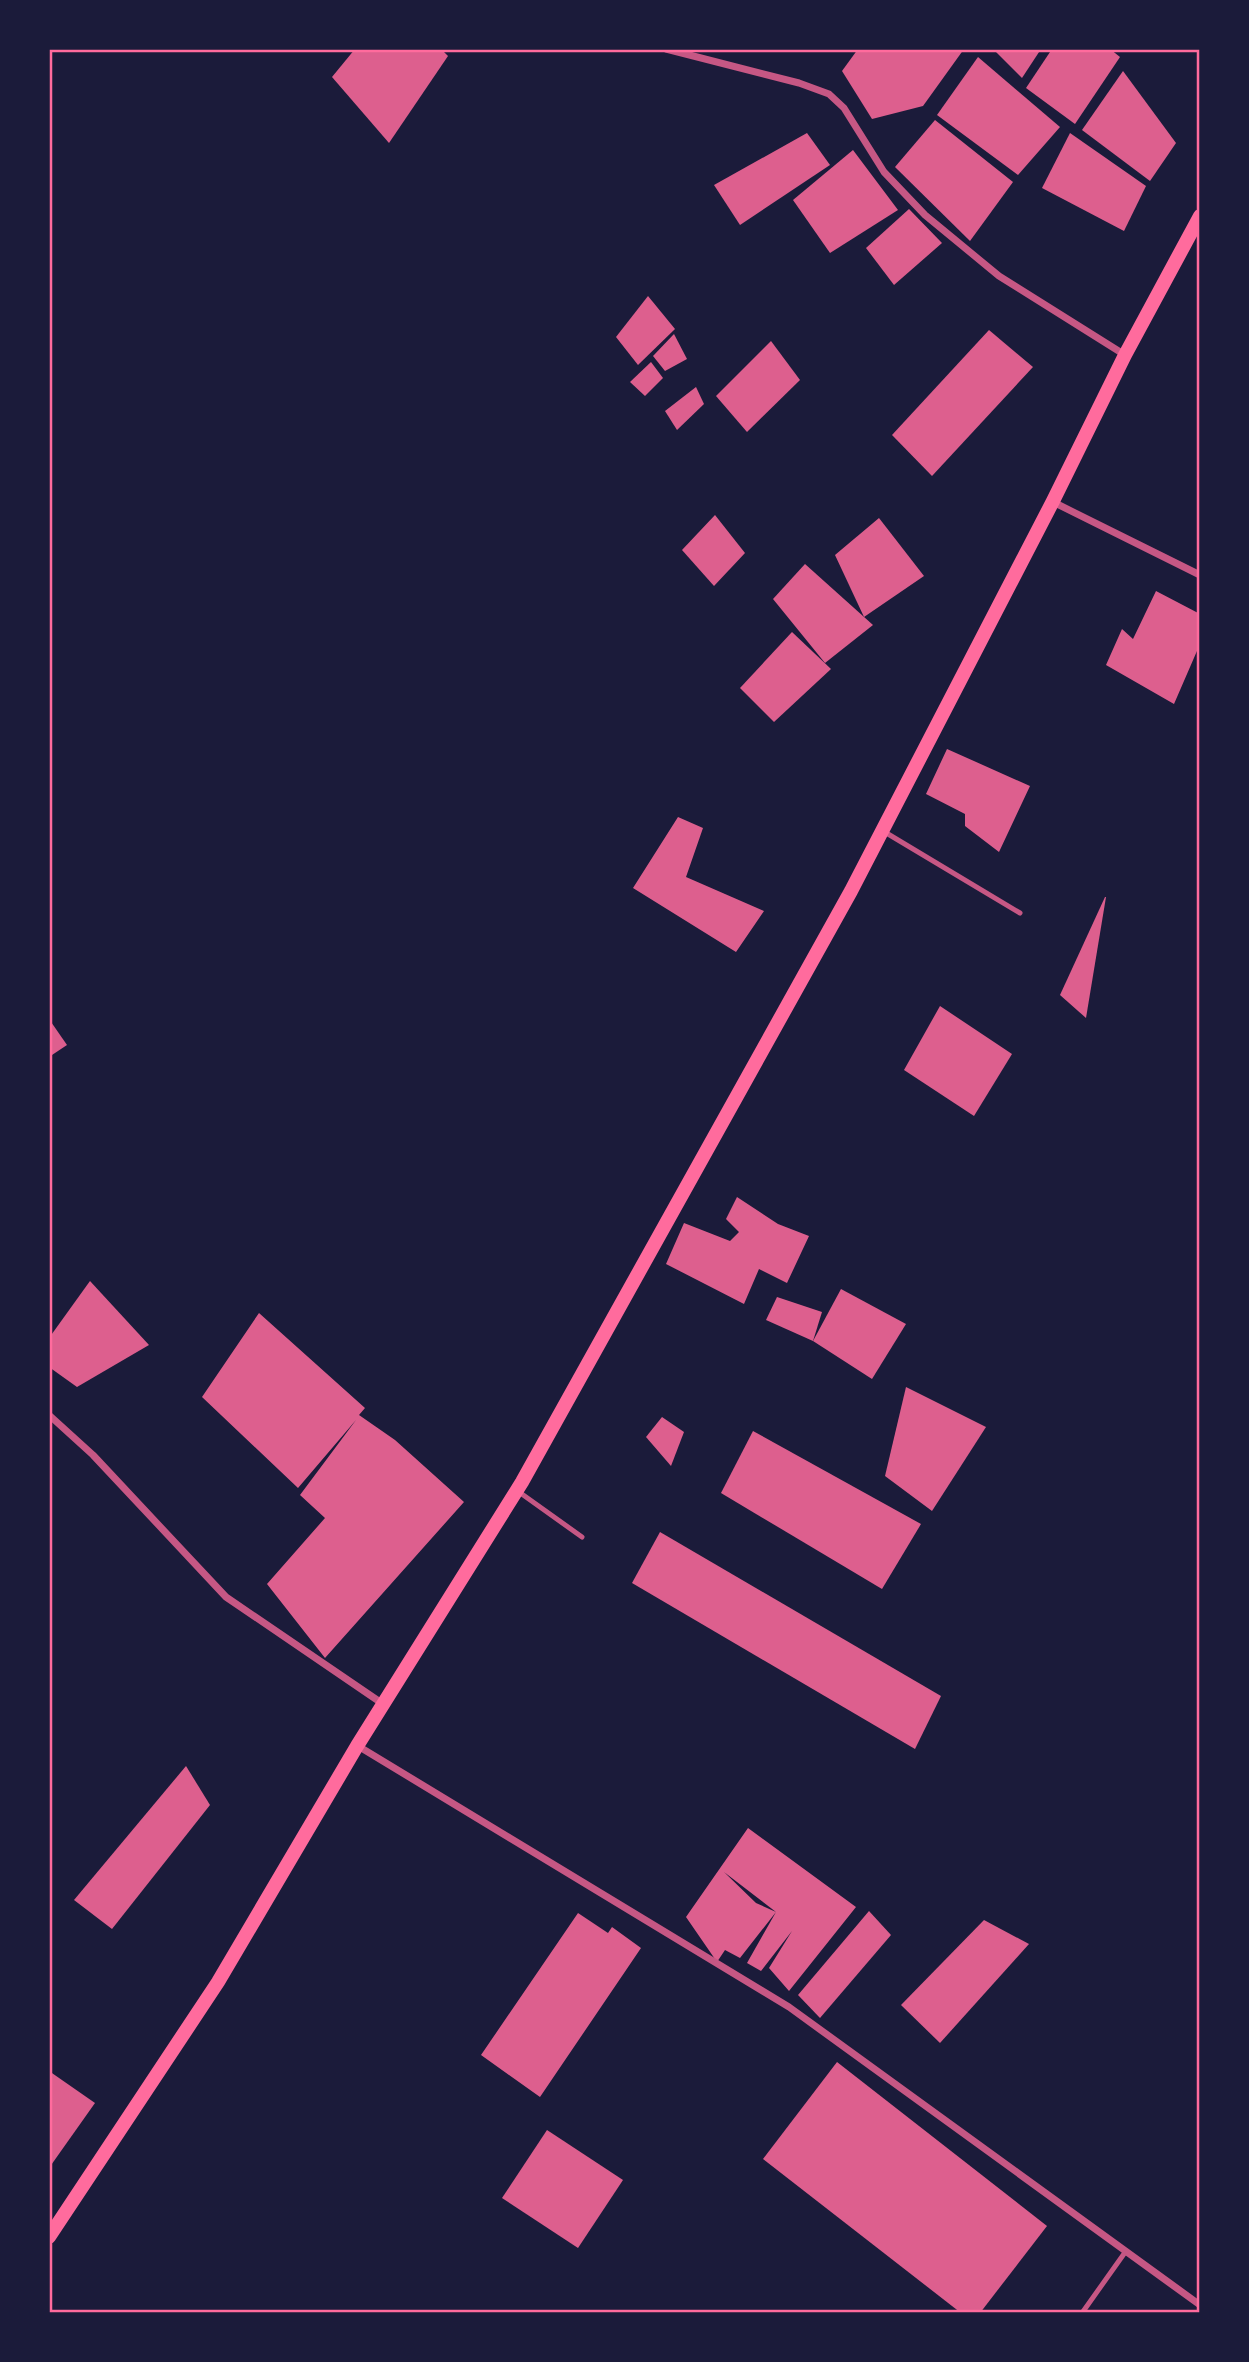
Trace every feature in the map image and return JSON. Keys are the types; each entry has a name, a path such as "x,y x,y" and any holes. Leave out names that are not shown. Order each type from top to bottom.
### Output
{"main road":[{"path":"49,2237 218,1982 357,1746 516,1490 883,831 1125,355 1200,216"}],"street":[{"path":"666,49 799,83 829,94 844,108 884,172 925,215 999,276 1125,355"},
{"path":"1053,501 1200,575"},
{"path":"49,1415 93,1455 226,1597 383,1704"},
{"path":"357,1746 789,2007 1200,2305"}],"lane":[{"path":"883,831 1020,913"},
{"path":"516,1490 582,1537"},
{"path":"1082,2313 1126,2251"}],"building":[{"path":"355,49 441,49 448,56 389,143 332,77"},
{"path":"858,49 964,49 923,106 872,119 842,71"},
{"path":"993,49 1041,49 1022,78"},
{"path":"1052,49 1110,49 1120,57 1075,124 1026,88"},
{"path":"978,57 1060,127 1018,175 937,115"},
{"path":"1123,71 1176,143 1150,181 1082,130"},
{"path":"935,120 1013,182 970,241 895,167"},
{"path":"807,133 830,165 740,225 714,185"},
{"path":"1070,133 1146,186 1124,231 1042,188"},
{"path":"853,150 898,210 830,253 793,200"},
{"path":"909,209 942,243 894,285 866,248"},
{"path":"648,296 675,329 638,365 616,337"},
{"path":"989,330 1033,367 932,476 892,435"},
{"path":"674,334 687,359 665,371 653,356"},
{"path":"771,341 800,380 747,432 716,396"},
{"path":"651,362 663,378 645,396 630,382"},
{"path":"696,387 704,404 677,430 665,411"},
{"path":"715,515 745,553 714,586 682,550"},
{"path":"879,518 924,576 864,617 835,555"},
{"path":"805,564 873,625 825,663 773,599"},
{"path":"1156,591 1200,614 1200,644 1174,704 1106,665 1122,629 1133,639"},
{"path":"792,632 831,669 774,722 740,688"},
{"path":"947,749 1030,786 999,852 965,826 965,814 926,794"},
{"path":"678,817 703,828 686,877 764,911 736,952 633,888"},
{"path":"1106,897 1086,1018 1060,995"},
{"path":"940,1006 1012,1054 974,1116 904,1070"},
{"path":"49,1019 67,1045 49,1057"},
{"path":"737,1197 778,1224 809,1236 787,1283 759,1269 744,1304 666,1264 684,1223 730,1241 739,1232 726,1219"},
{"path":"90,1281 149,1345 77,1387 49,1367 49,1338"},
{"path":"841,1289 906,1324 872,1379 813,1341"},
{"path":"777,1297 822,1312 813,1341 766,1320"},
{"path":"259,1313 365,1408 359,1415 395,1440 464,1502 325,1658 267,1584 325,1518 300,1495 356,1420 298,1488 202,1397"},
{"path":"906,1387 986,1427 932,1511 885,1476"},
{"path":"662,1417 684,1432 671,1466 646,1437"},
{"path":"753,1431 921,1524 882,1589 721,1493"},
{"path":"660,1532 941,1696 915,1749 632,1583"},
{"path":"186,1766 210,1805 112,1929 74,1900"},
{"path":"748,1828 856,1907 789,1991 769,1968 792,1931 761,1971 747,1963 776,1912 740,1958 725,1950 717,1962 686,1917","holes":["724,1872 776,1912 756,1903"]},
{"path":"869,1911 891,1935 820,2018 798,1995"},
{"path":"578,1913 608,1933 612,1927 641,1948 540,2097 481,2055"},
{"path":"984,1920 1029,1944 940,2043 901,2005"},
{"path":"837,2062 1047,2226 980,2313 961,2313 763,2159"},
{"path":"49,2071 95,2103 49,2168"},
{"path":"547,2130 623,2180 578,2248 502,2198"}]}
